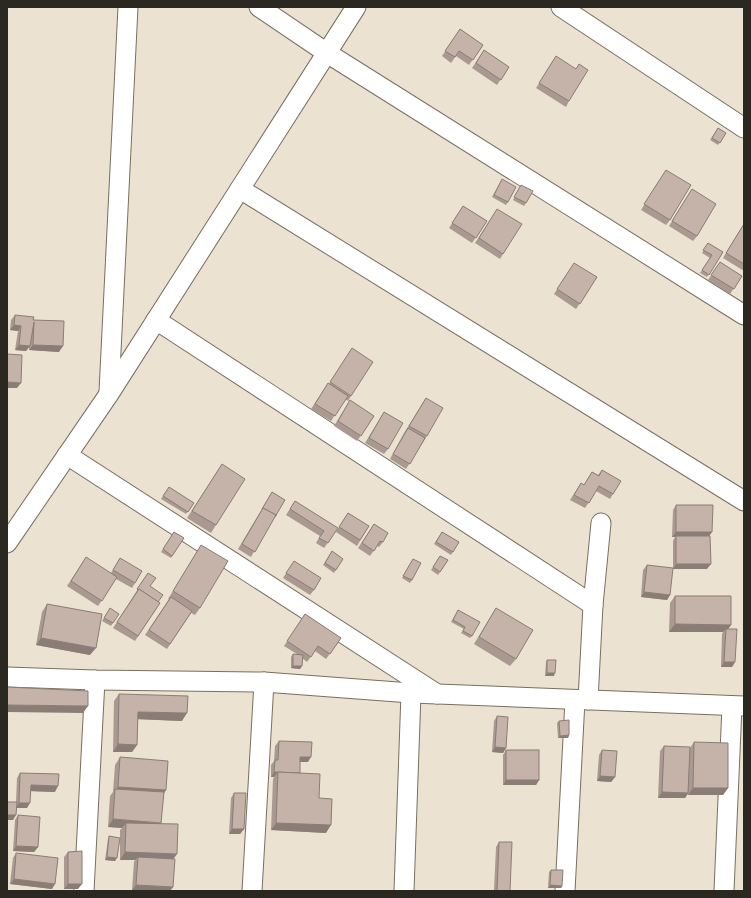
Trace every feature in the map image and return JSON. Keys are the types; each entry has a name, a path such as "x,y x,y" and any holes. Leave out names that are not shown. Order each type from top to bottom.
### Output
{"street":[{"path":"109,394 128,7"},
{"path":"259,7 327,53 744,315"},
{"path":"7,544 109,394 356,7"},
{"path":"561,7 744,128"},
{"path":"240,189 744,501"},
{"path":"156,320 593,605"},
{"path":"67,455 437,694"},
{"path":"565,891 582,700 601,523"},
{"path":"7,677 95,680 264,682 411,693 582,700 741,704 724,891"},
{"path":"84,891 95,680"},
{"path":"252,891 264,682"},
{"path":"404,891 411,693"}],"building":[{"path":"460,29 483,45 473,60 459,51 455,57 445,51"},
{"path":"484,50 509,67 501,80 476,63"},
{"path":"556,56 576,69 579,64 588,70 569,101 539,83"},
{"path":"718,128 726,133 720,143 712,138"},
{"path":"666,170 691,185 670,220 644,204"},
{"path":"502,179 516,187 508,202 494,195"},
{"path":"521,185 533,191 526,203 514,197"},
{"path":"692,189 716,204 697,236 672,221"},
{"path":"463,206 487,221 476,238 452,223"},
{"path":"497,209 522,224 503,254 479,238"},
{"path":"744,224 744,264 726,253"},
{"path":"708,243 723,252 709,275 702,270 712,255 703,250"},
{"path":"720,262 742,276 734,289 711,275"},
{"path":"574,263 597,277 580,304 557,289"},
{"path":"15,315 34,317 33,320 64,321 63,346 33,345 34,322 30,346 19,345 21,326 14,325"},
{"path":"352,348 373,362 351,396 330,382"},
{"path":"7,354 22,355 21,383 7,382"},
{"path":"328,383 348,396 335,416 315,404"},
{"path":"426,398 443,408 427,436 409,426"},
{"path":"350,400 374,416 361,436 338,421"},
{"path":"384,412 403,423 388,449 369,438"},
{"path":"408,428 425,438 410,464 393,454"},
{"path":"222,464 245,479 216,525 192,511"},
{"path":"602,470 621,481 613,494 599,486 589,503 574,495 581,483 584,485 592,472 599,476"},
{"path":"169,487 194,503 188,512 163,496"},
{"path":"272,492 285,500 275,517 276,515 263,508 262,509"},
{"path":"295,501 338,528 328,543 319,538 324,531 290,509"},
{"path":"676,505 713,505 712,532 676,532"},
{"path":"263,508 276,515 255,552 242,544"},
{"path":"348,513 369,526 360,540 339,527"},
{"path":"374,524 388,533 383,542 380,541 374,551 362,543"},
{"path":"174,532 184,538 172,556 163,549"},
{"path":"442,532 459,542 453,552 436,542"},
{"path":"676,536 710,536 711,564 676,564"},
{"path":"201,545 228,561 200,608 173,591"},
{"path":"332,551 343,559 336,570 325,563"},
{"path":"440,556 448,560 440,572 433,567"},
{"path":"86,557 117,577 102,601 71,581"},
{"path":"120,558 142,571 135,583 113,570"},
{"path":"413,559 421,563 412,580 403,576"},
{"path":"294,561 321,578 314,590 286,573"},
{"path":"647,565 673,568 670,595 644,592"},
{"path":"148,573 156,578 150,586 163,595 158,602 137,589"},
{"path":"139,589 160,603 138,636 117,622"},
{"path":"675,596 731,596 731,625 675,624"},
{"path":"171,597 192,611 170,644 149,630"},
{"path":"47,604 102,614 96,648 41,638"},
{"path":"110,608 119,614 113,623 104,618"},
{"path":"496,608 533,630 516,659 479,637"},
{"path":"458,610 480,622 472,636 463,631 465,627 453,620"},
{"path":"305,614 341,638 330,654 318,646 311,657 287,641"},
{"path":"726,629 737,629 735,662 724,662"},
{"path":"293,654 303,655 302,666 293,666"},
{"path":"547,660 556,660 555,673 547,673"},
{"path":"7,687 88,691 88,706 7,705"},
{"path":"119,694 188,696 187,713 138,712 137,745 118,744"},
{"path":"497,716 508,717 506,748 495,747"},
{"path":"569,720 569,735 560,736 559,721"},
{"path":"279,741 312,742 311,757 300,757 300,773 274,772 275,760 278,760"},
{"path":"694,742 728,743 728,788 693,788"},
{"path":"664,746 690,747 688,793 662,792"},
{"path":"506,750 539,750 539,780 506,780"},
{"path":"602,750 617,751 615,777 600,776"},
{"path":"120,757 168,761 166,790 118,787"},
{"path":"278,772 320,774 319,798 332,799 331,825 276,823"},
{"path":"20,773 59,774 58,786 31,785 30,803 19,803"},
{"path":"115,789 164,792 161,823 113,819"},
{"path":"234,793 246,793 244,829 232,829"},
{"path":"7,802 17,802 16,815 7,815"},
{"path":"18,815 40,817 38,847 16,846"},
{"path":"126,823 178,824 177,854 125,852"},
{"path":"109,836 120,838 117,858 107,857"},
{"path":"499,842 512,842 510,891 497,891"},
{"path":"82,851 82,884 68,884 68,852"},
{"path":"16,853 58,858 55,884 14,879"},
{"path":"138,857 175,859 173,887 136,885"},
{"path":"551,870 563,870 562,886 550,885"}]}
